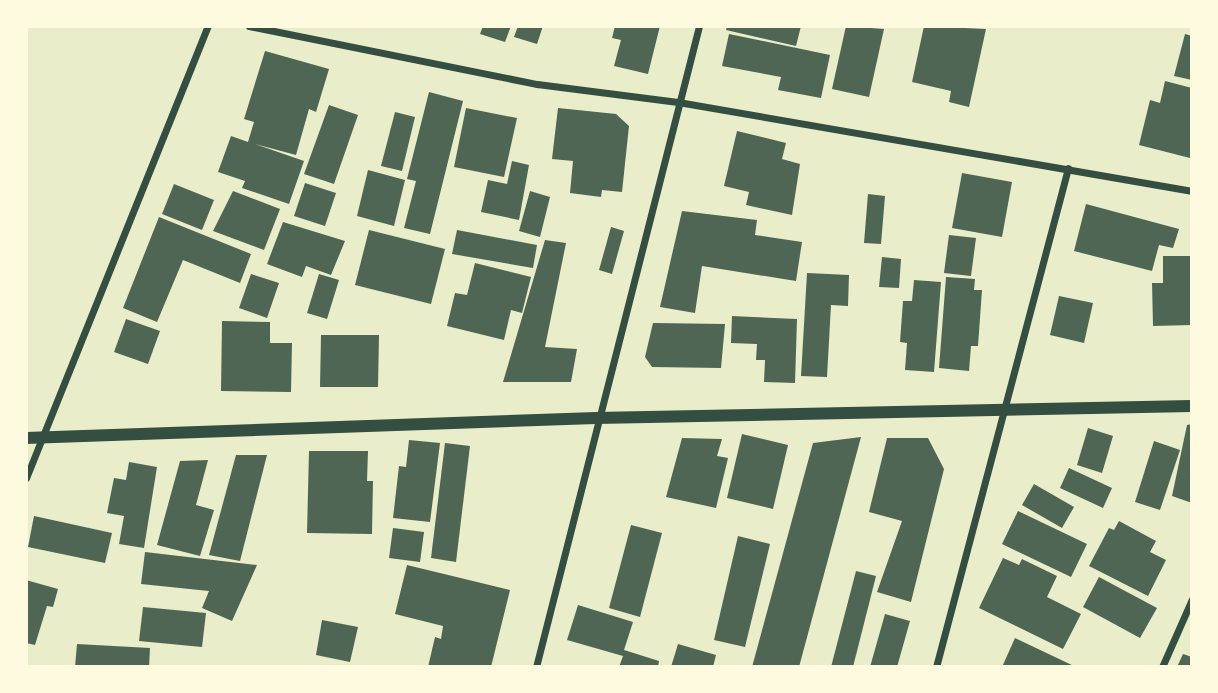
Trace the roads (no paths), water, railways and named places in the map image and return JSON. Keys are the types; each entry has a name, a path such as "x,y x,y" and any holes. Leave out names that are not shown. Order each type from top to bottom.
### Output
{"street":[{"path":"26,478 208,26"},
{"path":"249,26 537,84 678,102 1192,191"},
{"path":"536,667 596,418 699,26"},
{"path":"936,667 1068,168"},
{"path":"26,438 596,418 1004,413 1192,406"},
{"path":"1162,667 1192,599"}]}
